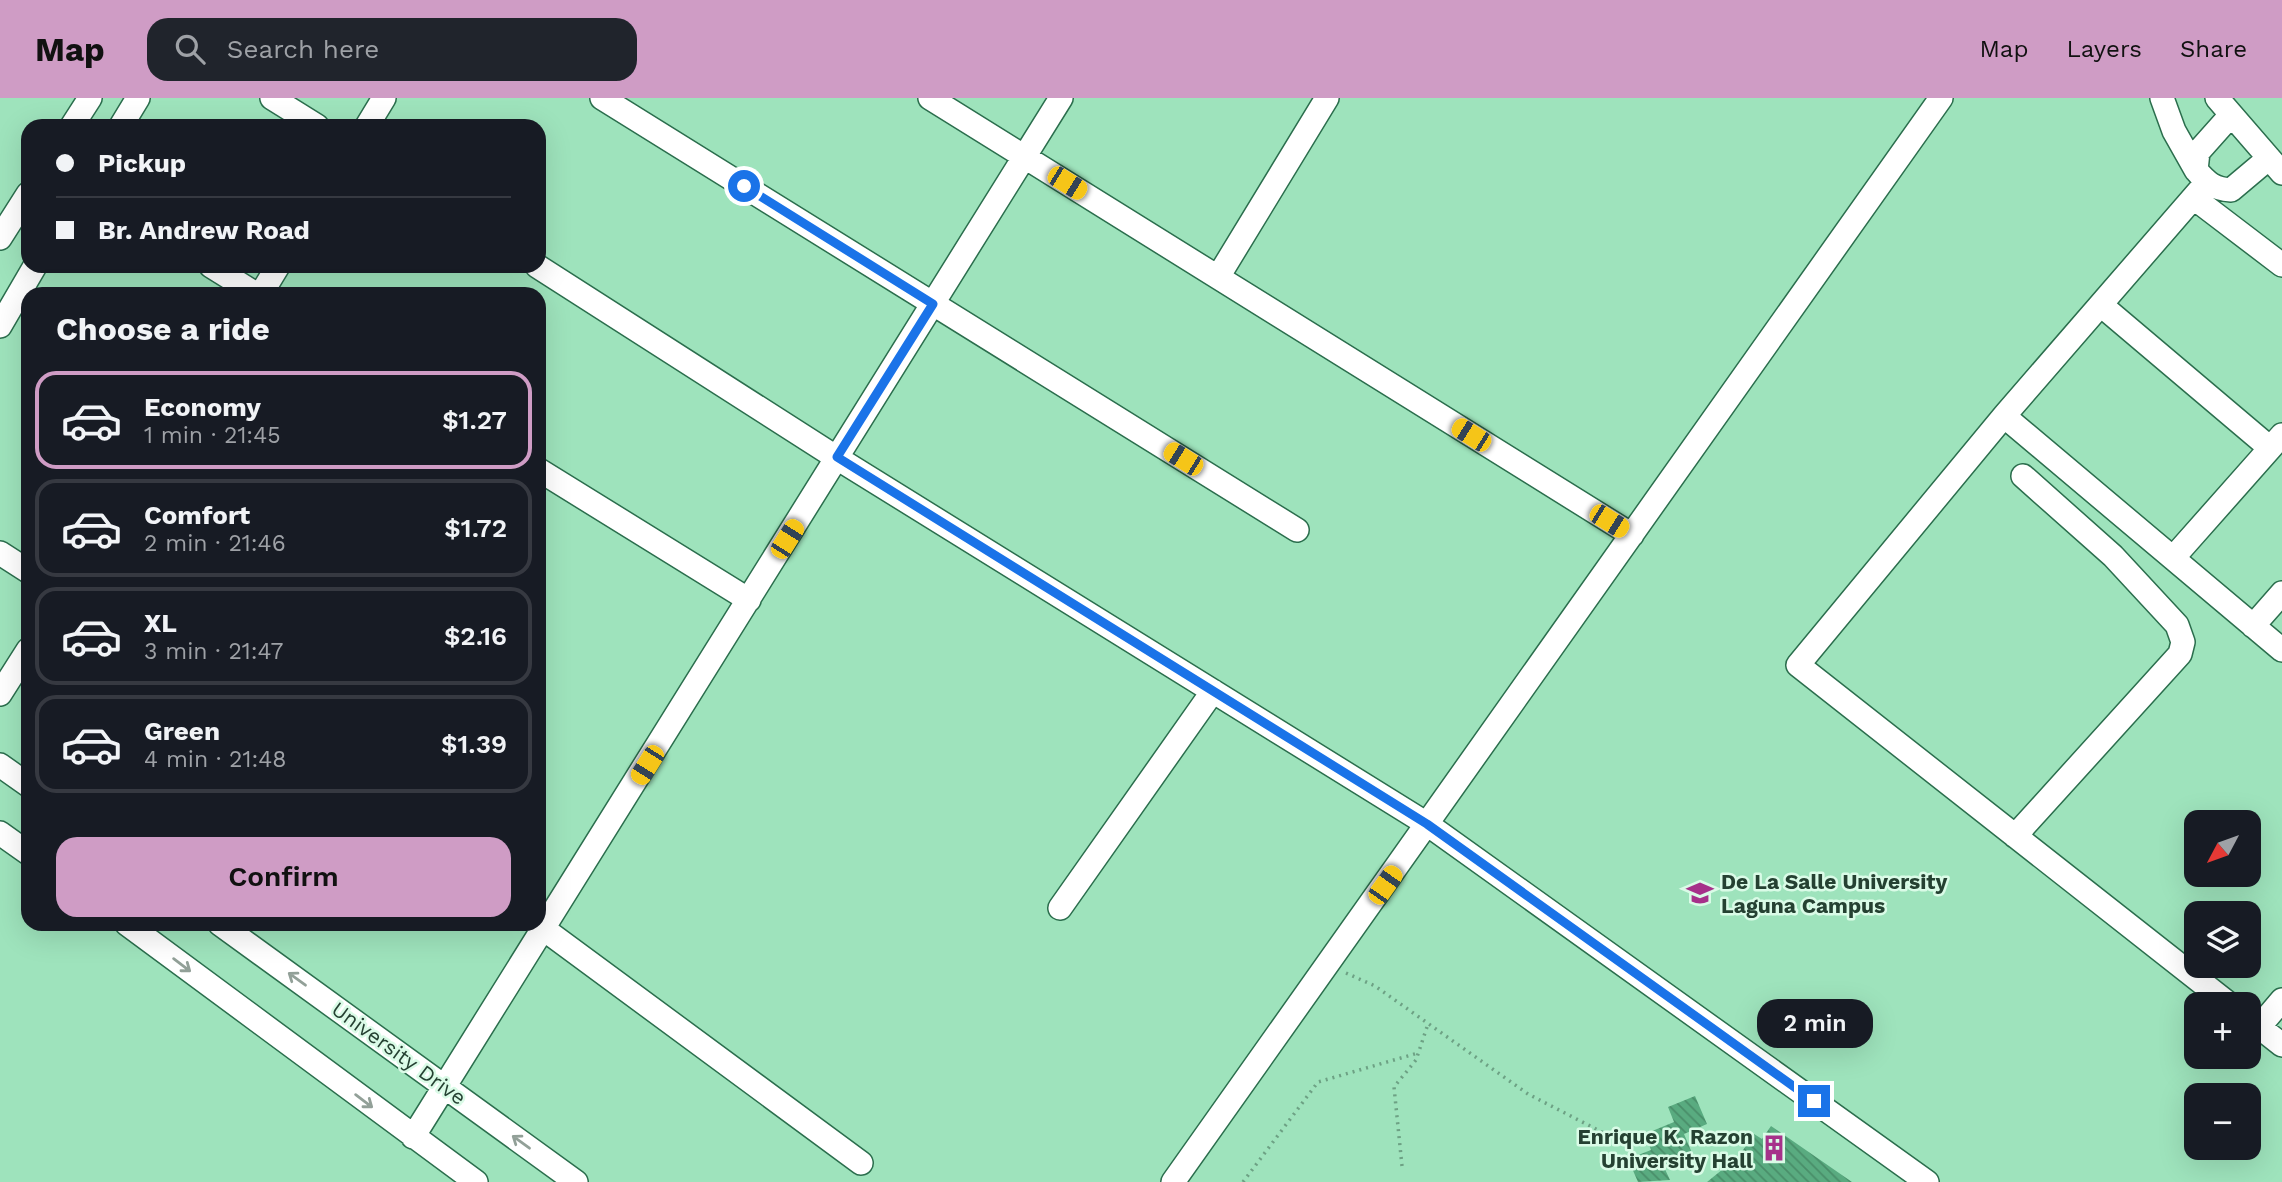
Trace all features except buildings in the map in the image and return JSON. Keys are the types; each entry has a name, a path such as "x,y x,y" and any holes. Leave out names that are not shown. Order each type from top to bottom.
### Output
{"street":[{"path":"76,119 90,98"},
{"path":"125,119 138,98"},
{"path":"272,98 306,119"},
{"path":"371,119 384,98"},
{"path":"602,98 1297,530"},
{"path":"930,98 1632,535"},
{"path":"546,919 749,600 1061,98"},
{"path":"1218,277 1327,98"},
{"path":"1173,1182 1941,98"},
{"path":"2162,98 2199,184 2282,265"},
{"path":"2199,184 2218,190 2231,190 2276,166 2224,106 2198,152 2199,184 2101,305 2004,416 1798,665 2214,992"},
{"path":"0,238 21,205"},
{"path":"546,272 837,457 1427,824 1927,1182"},
{"path":"223,273 246,287"},
{"path":"0,326 21,290"},
{"path":"2101,305 2276,441 2173,558"},
{"path":"2004,416 2282,650"},
{"path":"546,474 749,600"},
{"path":"2015,836 2180,654 2183,642 2177,625 2113,556 2022,476"},
{"path":"0,553 21,567"},
{"path":"2253,626 2282,593"},
{"path":"0,694 21,661"},
{"path":"1060,908 1213,691"},
{"path":"0,765 21,780"},
{"path":"0,833 21,848"},
{"path":"136,931 476,1182"},
{"name":"University Drive","path":"230,931 576,1182"},
{"path":"413,1137 447,1087 539,931"},
{"path":"546,931 861,1163"},
{"path":"2261,1017 2282,1000"},
{"path":"2261,1028 2282,1045"}],"path":[{"path":"1328,965 1375,986 1528,1094 1627,1145"},
{"path":"1402,1166 1394,1087 1418,1053 1428,1023"},
{"path":"1243,1182 1318,1082 1418,1053"}],"place":[{"name":"De La Salle University Laguna Campus","path":"1700,893"},
{"name":"Enrique K. Razon University Hall","path":"1774,1148"}],"route":[{"path":"744,186 933,304 837,457 1427,824 1814,1101"}]}
